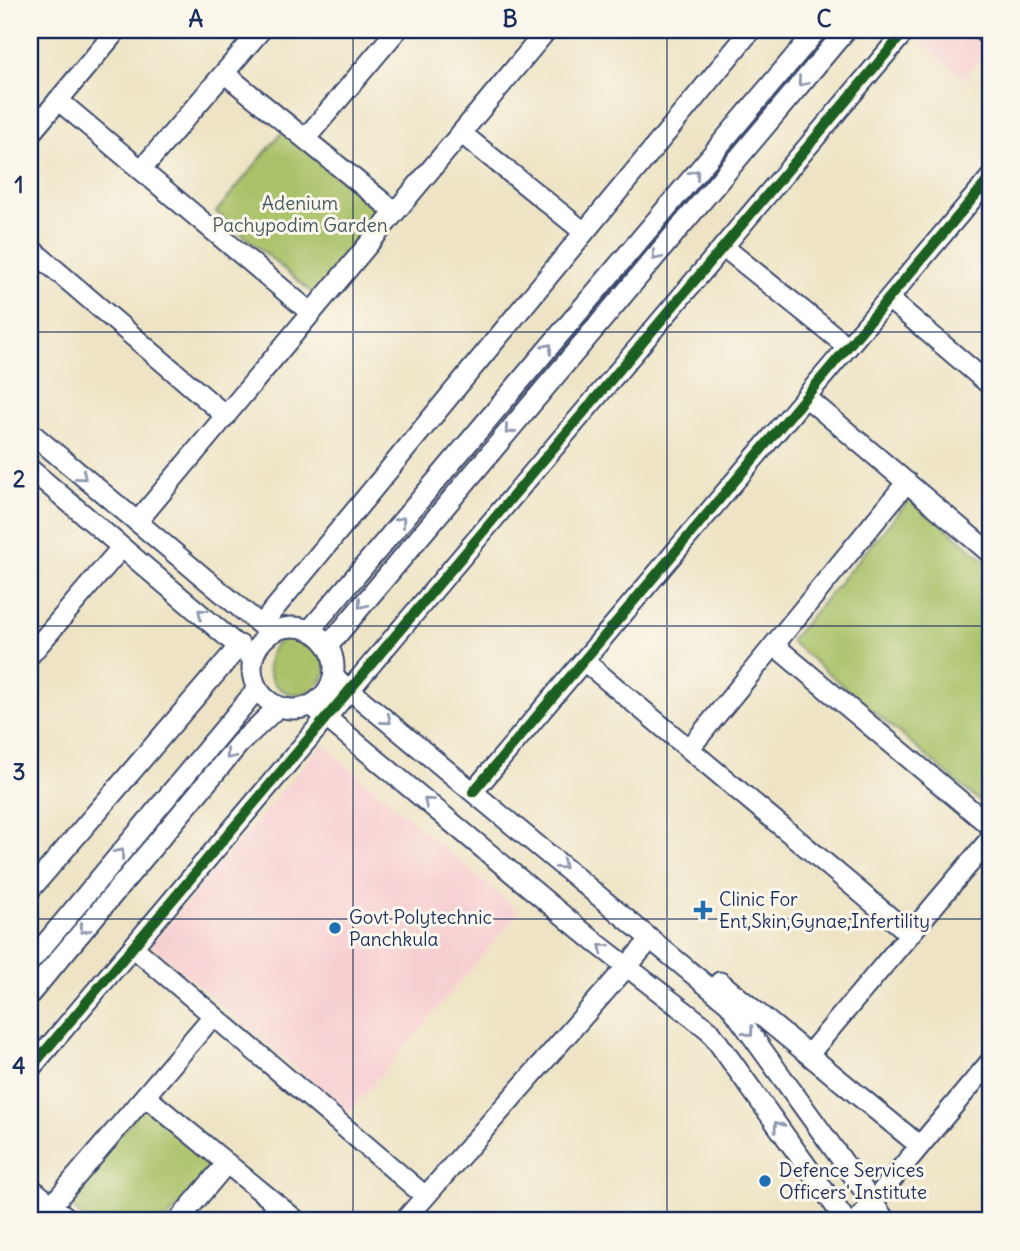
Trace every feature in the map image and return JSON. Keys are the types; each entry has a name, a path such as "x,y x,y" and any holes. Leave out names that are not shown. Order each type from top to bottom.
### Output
{"street":[{"path":"30,134 117,30"},
{"path":"141,170 261,30"},
{"path":"305,139 397,30"},
{"path":"137,522 547,30"},
{"path":"30,890 246,652 262,640 266,629 584,232 751,30"},
{"path":"310,630 817,30"},
{"path":"328,646 846,30"},
{"path":"30,1069 725,248 906,30"},
{"path":"981,30 990,37"},
{"path":"224,73 395,212"},
{"path":"58,100 311,313"},
{"path":"461,133 584,232"},
{"path":"473,792 990,178"},
{"path":"30,248 226,415"},
{"path":"725,248 848,348"},
{"path":"889,299 990,385"},
{"path":"806,397 990,553"},
{"path":"30,432 266,629 283,627 310,630 328,646 333,656 334,677 329,689 311,705 289,709 278,707 266,700 257,689 246,652 30,469"},
{"path":"689,749 907,482"},
{"path":"31,653 122,547"},
{"path":"774,645 990,826"},
{"path":"584,661 911,934"},
{"path":"334,677 729,1004 886,1221"},
{"path":"30,962 257,689"},
{"path":"311,705 628,967 709,1030 846,1221"},
{"path":"30,995 239,744 278,707"},
{"path":"809,1054 990,839"},
{"path":"404,1221 651,939"},
{"path":"132,947 425,1196"},
{"path":"689,971 723,983 920,1146"},
{"path":"52,1205 213,1016"},
{"path":"857,1221 989,1068"},
{"path":"145,1096 227,1163 284,1217"},
{"path":"177,1221 227,1163"},
{"path":"30,1187 71,1221"}],"shaded area":[{"path":"917,30 971,30 990,47 964,79 912,35"},
{"name":"Govt Polytechnic Panchkula","path":"322,744 519,912 349,1113 151,945"}],"green space":[{"name":"Adenium Pachypodim Garden","path":"283,131 384,216 317,297 216,212"},
{"path":"911,498 990,565 990,810 790,641"},
{"path":"291,636 303,636 318,644 326,659 326,671 318,686 303,694 291,694 276,686 268,671 268,659 276,644"},
{"path":"146,1103 216,1162 166,1221 88,1221 64,1201"}],"cycle path":[{"path":"30,1069 906,30"},
{"path":"473,792 990,178"}],"place":[{"name":"Clinic For Ent,Skin,Gynae,Infertility","path":"703,910"},
{"name":"Govt Polytechnic Panchkula","path":"335,928"},
{"name":"Defence Services Officers' Institute","path":"765,1181"}]}
